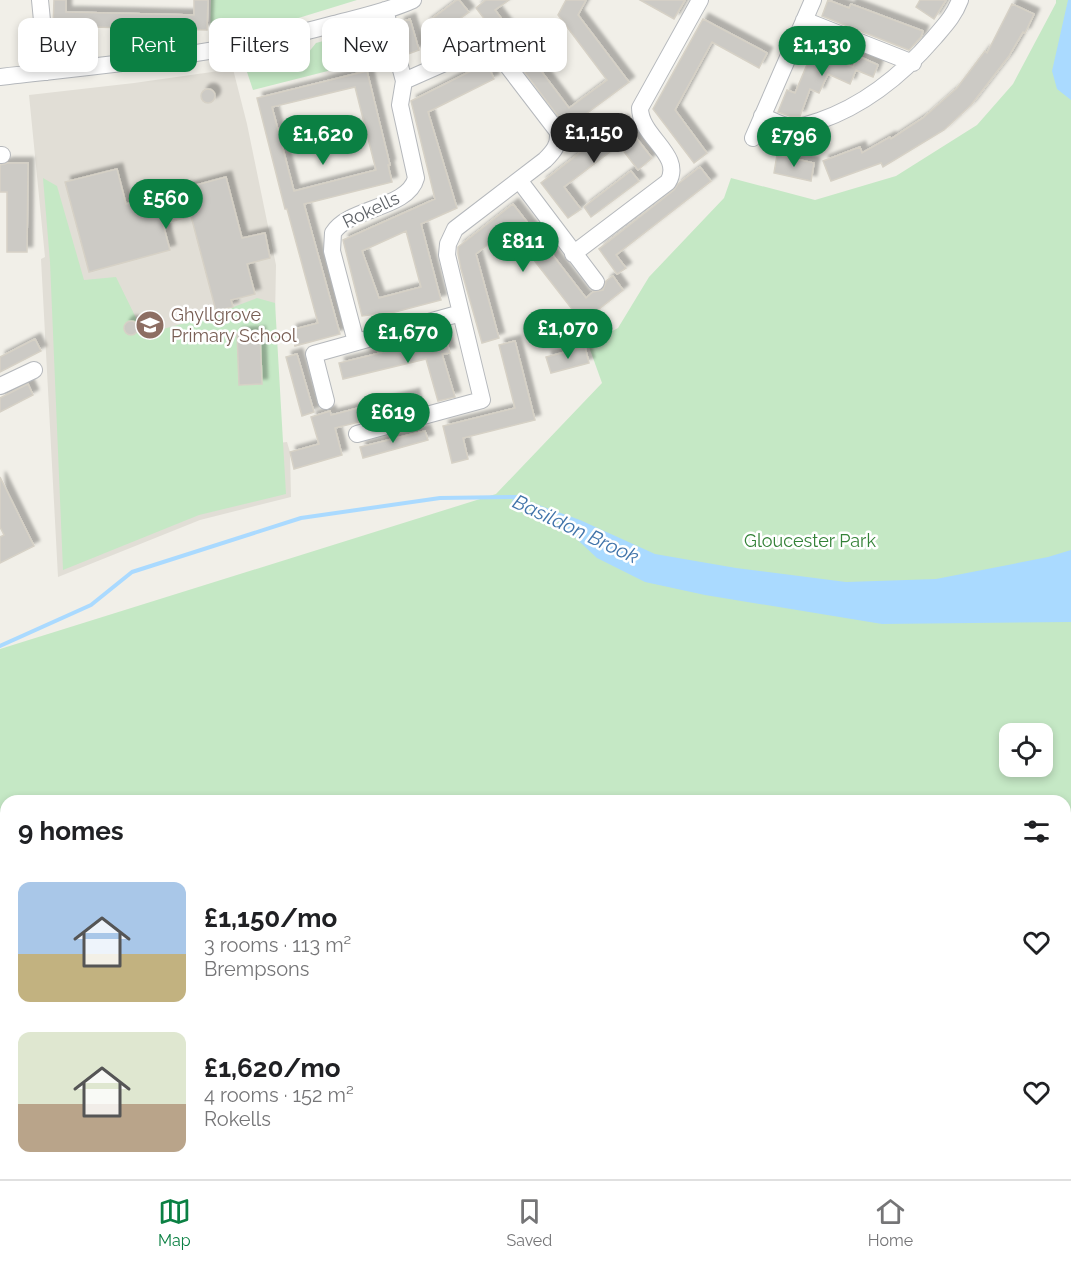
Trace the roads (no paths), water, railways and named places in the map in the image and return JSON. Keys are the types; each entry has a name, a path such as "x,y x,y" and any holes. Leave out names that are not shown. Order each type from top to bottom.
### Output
{"street":[{"path":"40,0 42,18"},
{"path":"98,67 161,60 257,44 385,10 413,0"},
{"path":"573,254 668,182 671,176 671,161 643,125 640,108 700,0"},
{"path":"753,138 813,0"},
{"path":"762,116 791,128 833,116 852,106 883,87 913,63 955,15 960,0"},
{"name":"Rokells","path":"356,342 333,251 333,233 342,223 406,193 414,184 414,166 400,105 404,81 385,10"},
{"path":"804,20 913,63"},
{"path":"357,434 482,400 447,255 451,235 455,229 555,150 559,140 558,132 490,43 404,81"},
{"path":"0,77 46,72"},
{"path":"519,180 596,282"},
{"path":"326,401 314,354 461,313"},
{"path":"0,386 34,370"}],"water":[{"path":"1068,0 1071,0 1071,100 1057,89 1052,71"},
{"path":"514,496 580,520 655,554 736,568 846,582 936,579 1048,557 1071,550 1071,622 882,624 705,595 645,582 597,558 551,515 512,502"}],"waterway":[{"name":"Basildon Brook","path":"0,646 91,605 132,572 301,518 440,498 517,497"}],"place":[{"name":"Ghyllgrove Primary School","path":"150,325"}],"park label":[{"name":"Gloucester Park","path":"810,541"}]}
